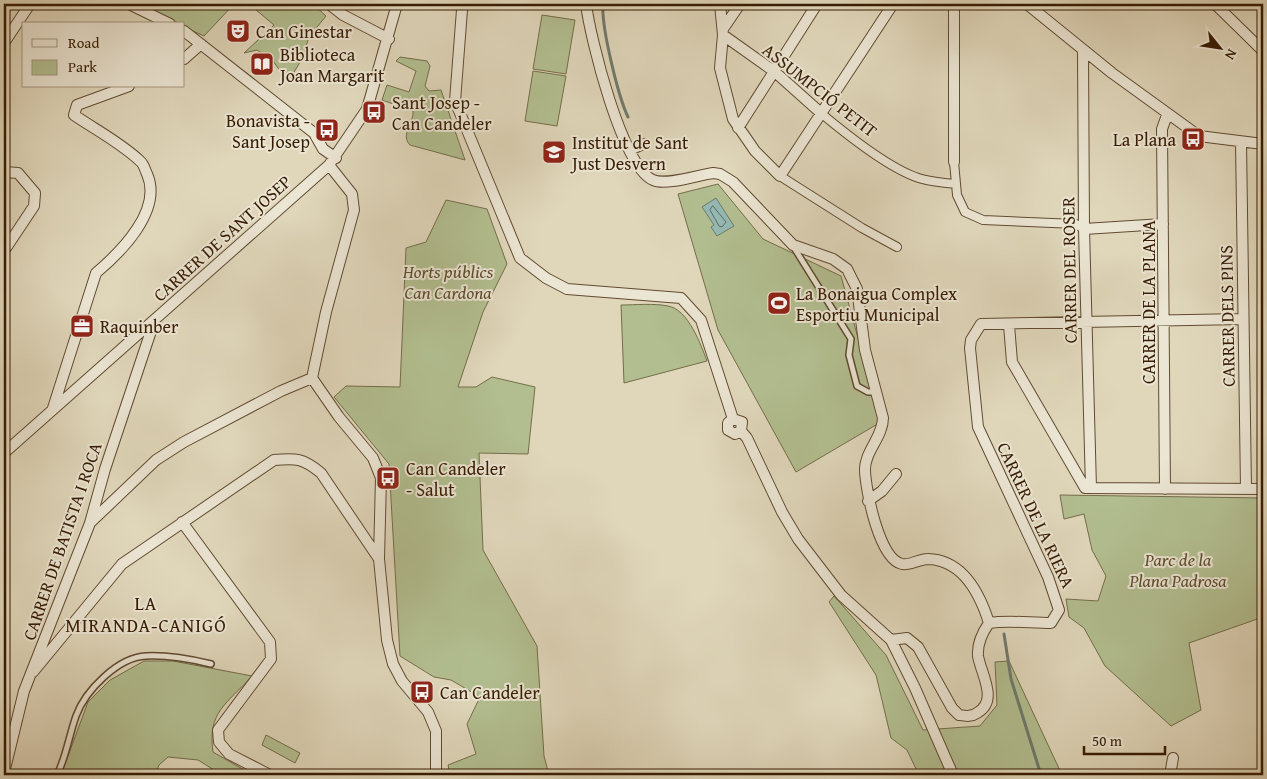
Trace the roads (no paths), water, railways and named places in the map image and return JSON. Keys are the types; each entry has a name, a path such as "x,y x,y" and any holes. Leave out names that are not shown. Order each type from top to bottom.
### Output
{"street":[{"path":"4,43 30,4"},
{"path":"129,4 166,22"},
{"path":"329,4 343,15 389,39"},
{"name":"CARRER DE SANT JOSEP","path":"4,453 333,162 366,109 389,39 398,4"},
{"path":"460,4 462,10 455,101 520,258 546,278 567,289 682,298 701,320 733,419 728,422 728,430 735,434 741,432 747,438 782,512 798,539 841,595 891,640 915,688 953,775"},
{"path":"586,4 608,99 630,150 643,174 655,181 664,182 713,173 725,177 739,188 793,245 833,259 847,269 857,288 865,350 877,392 883,425 868,455 865,468 868,501 885,546 893,558 904,564 928,559 945,563 961,571 983,603 989,623 982,633 978,656 986,678 988,696 983,710 973,716 959,715 952,708 918,647 907,638 891,640"},
{"path":"720,4 723,32 720,68 727,98 738,128 759,156 780,176 862,228 897,247"},
{"path":"723,32 740,4"},
{"path":"738,128 817,4"},
{"path":"780,176 893,4"},
{"path":"954,4 954,162 957,196 965,212 983,220 1076,224 1084,229 1163,224"},
{"path":"1027,4 1167,115 1199,136 1263,144"},
{"path":"1215,4 1263,51"},
{"path":"185,32 314,133 352,194 354,210 326,312 312,378 339,417 373,458 381,478 379,559 390,654 402,681 428,712 436,731 436,775"},
{"name":"ASSUMPCIÓ PETIT","path":"723,32 775,72 822,114 871,151 921,179 956,184"},
{"path":"185,58 201,44"},
{"name":"CARRER DEL ROSER","path":"1083,50 1088,488"},
{"path":"52,409 96,273 110,261 140,223 150,200 151,183 142,162 74,116 77,105 124,88"},
{"name":"CARRER DE LA PLANA","path":"1165,489 1162,129 1167,115"},
{"name":"CARRER DELS PINS","path":"1241,142 1242,319 1246,489"},
{"path":"630,150 643,144"},
{"path":"4,172 18,173 35,193 34,206 4,251"},
{"path":"1242,319 1009,325 1012,362 1088,488 1263,489"},
{"name":"CARRER DE BATISTA I ROCA","path":"4,773 24,691 90,523 154,321"},
{"name":"CARRER DE LA RIERA","path":"989,623 1005,621 1028,624 1051,622 1059,610 1048,577 978,427 971,340 981,324 1009,325"},
{"path":"90,523 156,460 184,442 281,391 312,378"},
{"path":"33,672 122,564 274,460 296,458 311,465 321,473 379,559"},
{"path":"868,501 882,491 896,474"},
{"path":"182,522 270,642 271,660 218,730 219,742 229,754 270,775"},
{"path":"1263,658 1263,683"},
{"path":"1170,775 1173,758"}],"lane":[{"path":"793,245 851,339 849,355 857,386 868,392 877,392"},
{"path":"57,775 76,716 86,695 102,679 124,663 144,656 174,657 211,664"}],"water":[{"path":"716,198 734,226 717,236 711,227 714,225 702,207"}],"waterway":[{"path":"603,4 611,61 628,117"},
{"path":"1004,634 1011,679 1041,775"}],"place":[{"name":"Can Ginestar","path":"238,31"},
{"name":"Biblioteca Joan Margarit","path":"262,64"},
{"name":"Sant Josep - Can Candeler","path":"374,112"},
{"name":"Bonavista - Sant Josep","path":"327,130"},
{"name":"La Plana","path":"1193,139"},
{"name":"Institut de Sant Just Desvern","path":"554,152"},
{"name":"La Bonaigua Complex Esportiu Municipal","path":"779,303"},
{"name":"Raquinber","path":"82,326"},
{"name":"Can Candeler - Salut","path":"388,478"},
{"name":"Can Candeler","path":"422,692"}],"district":[{"name":"LA MIRANDA-CANIGÓ","path":"146,614"}],"park label":[{"name":"Horts públics Can Cardona","path":"448,281"},
{"name":"Parc de la Plana Padrosa","path":"1178,569"}]}
